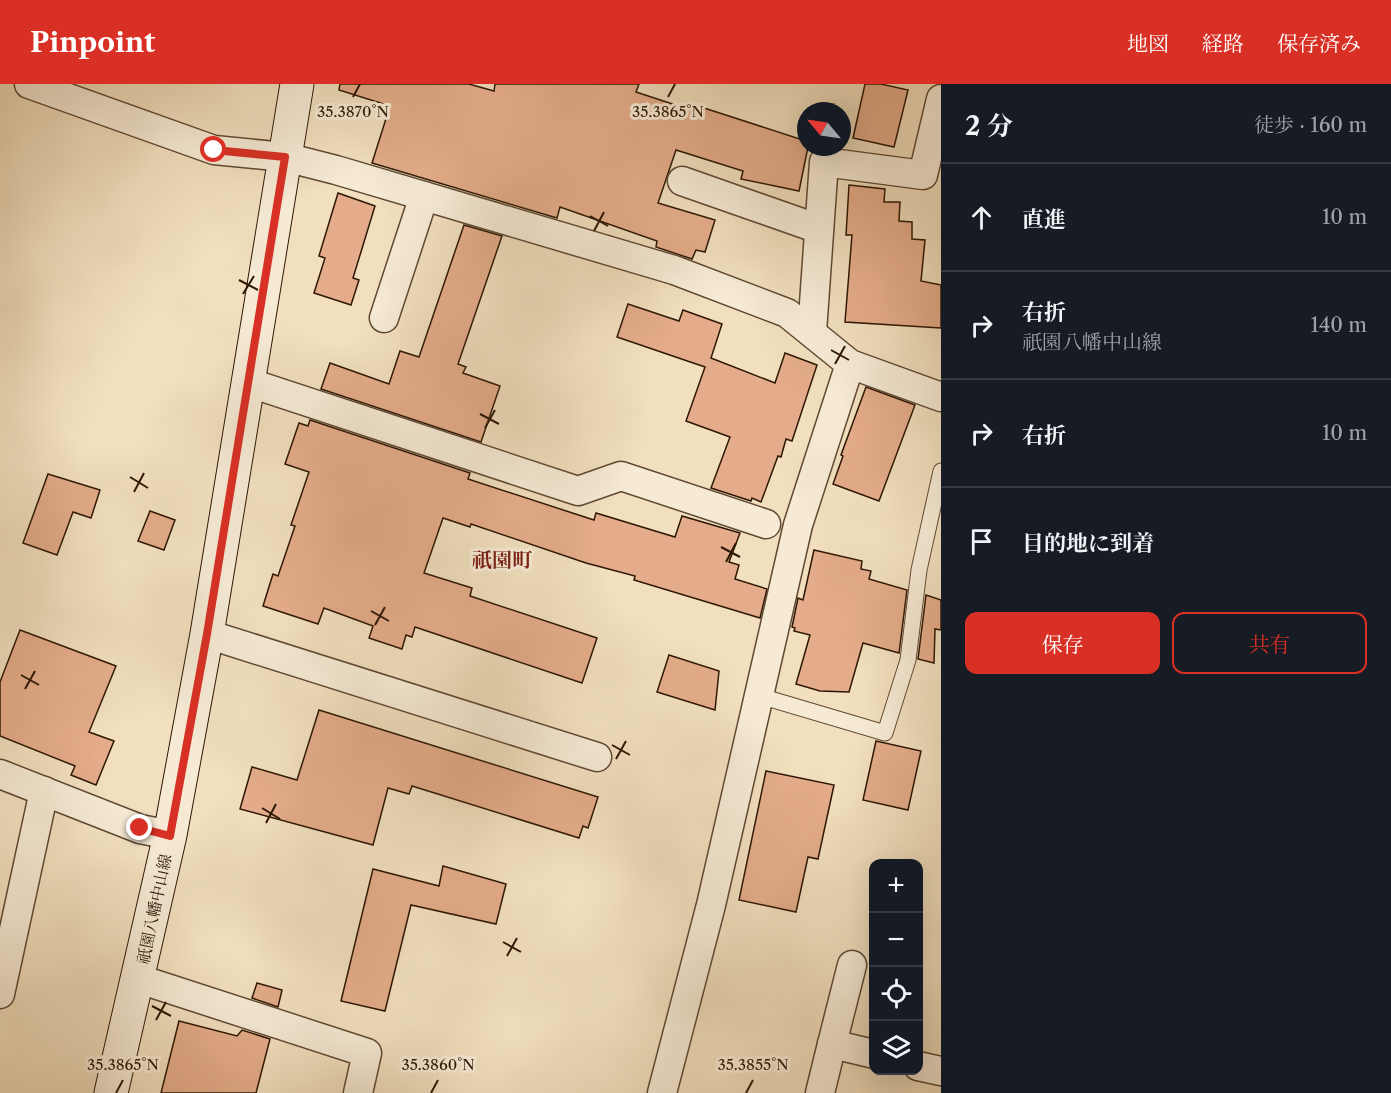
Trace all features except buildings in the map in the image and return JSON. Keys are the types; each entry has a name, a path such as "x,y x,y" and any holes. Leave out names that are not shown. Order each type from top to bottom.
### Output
{"main road":[{"name":"祇園八幡中山線","path":"111,1093 170,836 207,634 297,84"}],"street":[{"path":"29,84 214,150 285,157 674,270 788,313 850,364 941,397"},
{"path":"812,332 824,162 923,175 941,99"},
{"path":"682,182 819,229"},
{"path":"384,318 424,196"},
{"path":"662,1093 760,696 798,525 850,364"},
{"path":"247,382 578,491 621,476 766,524"},
{"path":"207,634 597,757"},
{"path":"0,774 140,828 170,836"},
{"path":"0,994 44,791"},
{"path":"820,1093 852,965"},
{"path":"139,979 367,1053 358,1093"},
{"path":"832,1044 869,1053"},
{"path":"923,1067 941,1071"}],"lane":[{"path":"760,696 885,733 908,660 919,570 941,471"}],"district":[{"name":"祇園町","path":"502,560"}],"route":[{"path":"140,828 170,836 207,634 285,157 214,150"}]}
